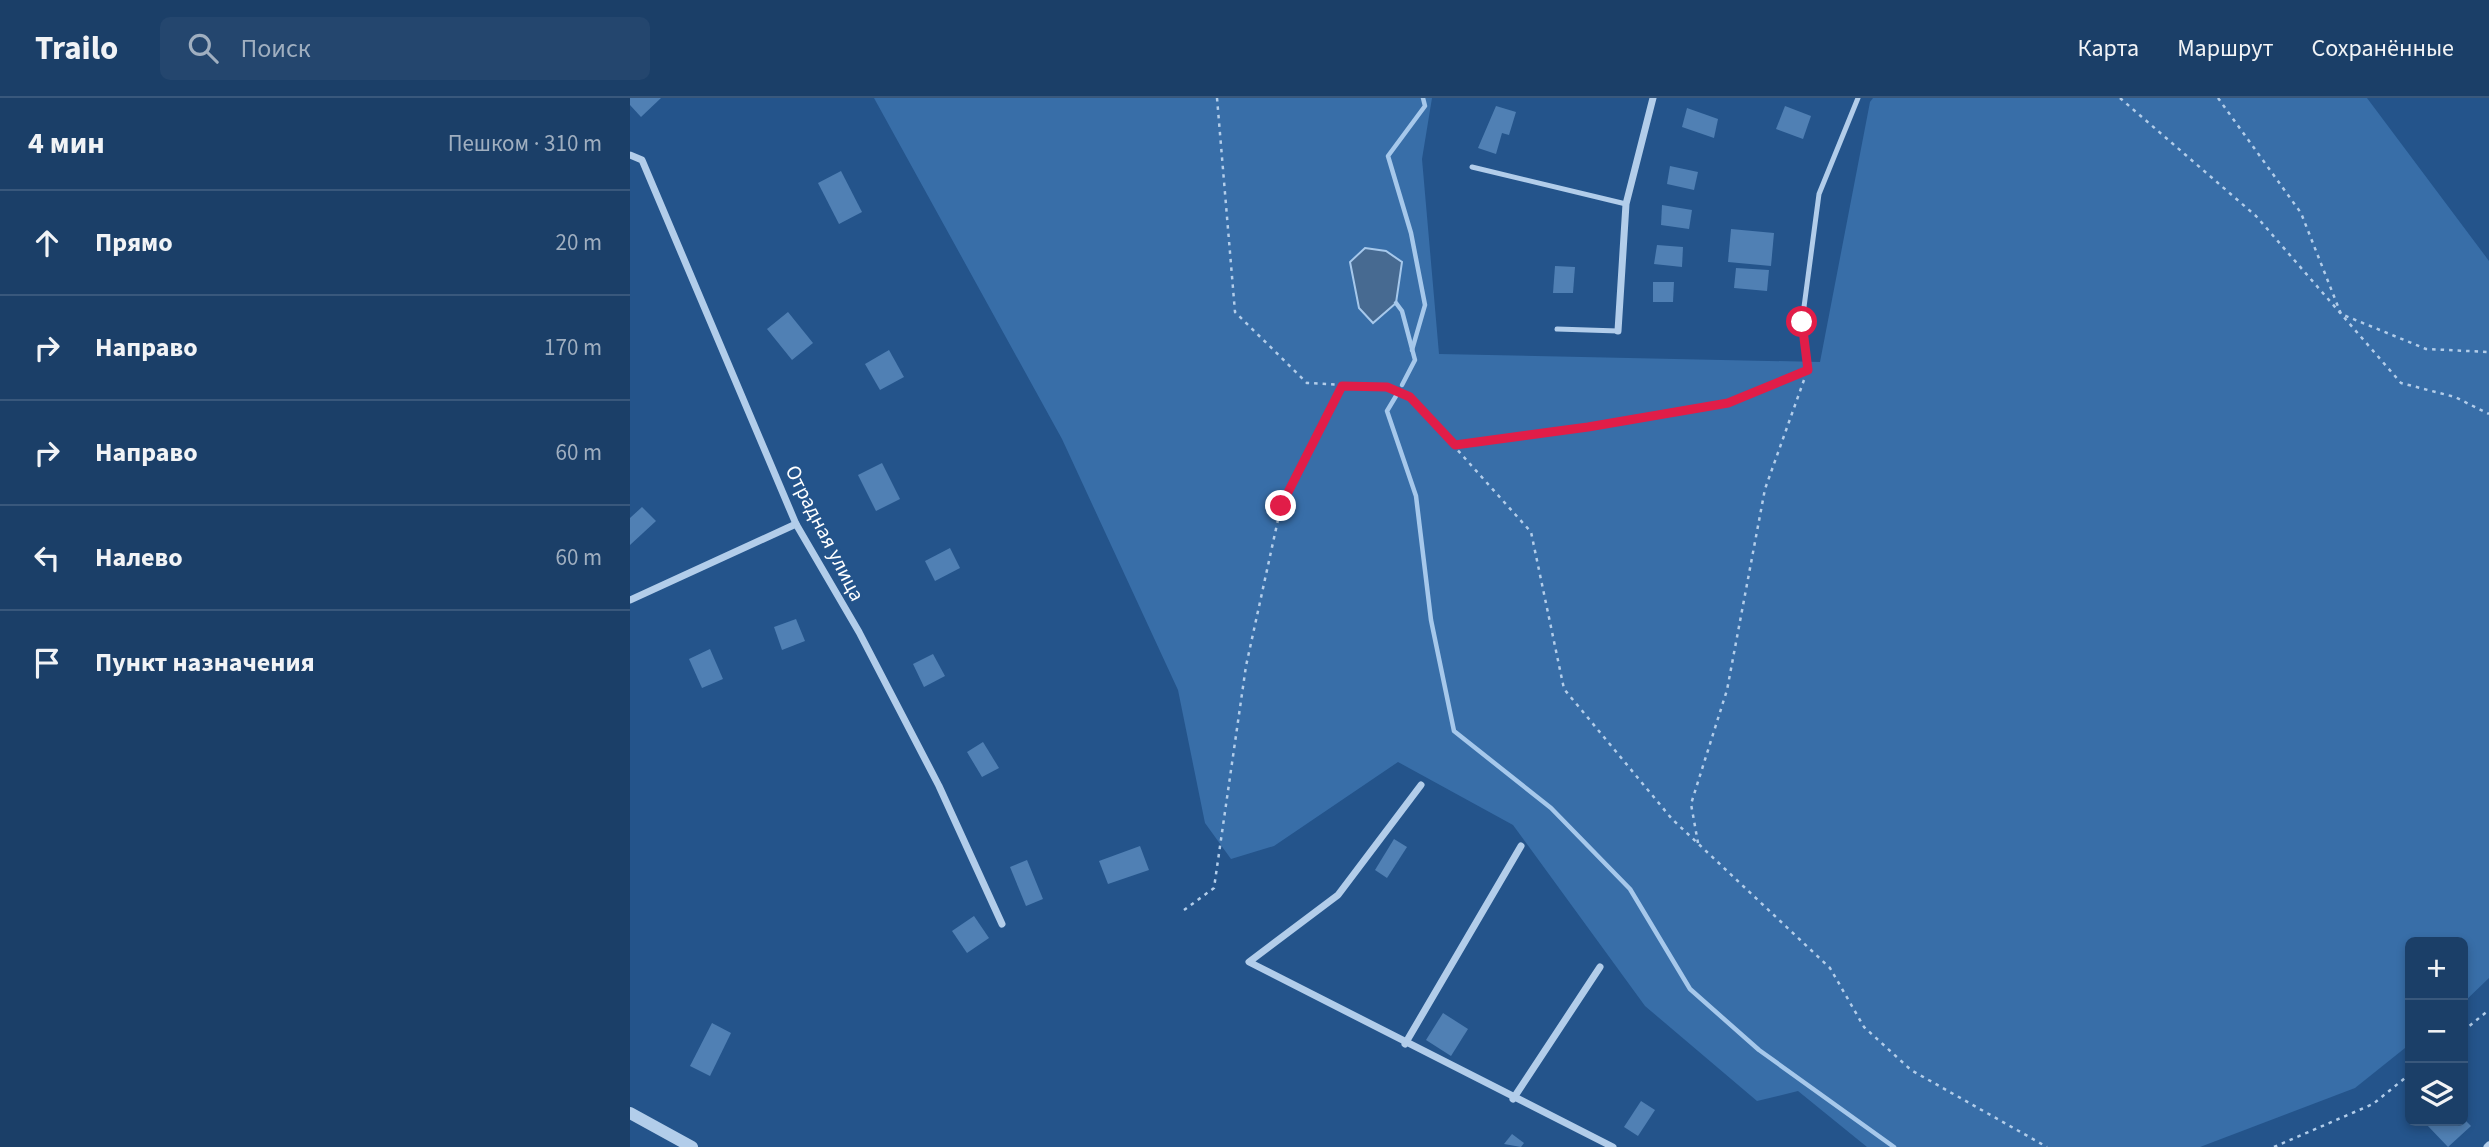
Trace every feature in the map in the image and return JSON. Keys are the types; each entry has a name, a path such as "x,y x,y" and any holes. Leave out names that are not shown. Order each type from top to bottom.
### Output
{"street":[{"path":"1618,331 1626,204 1653,98"},
{"name":"Отрадная улица","path":"630,155 642,160 796,524 859,632 939,786 1002,924"},
{"path":"630,600 796,524"},
{"path":"1420,785 1338,895 1249,962 1513,1099 1614,1147"},
{"path":"1405,1044 1521,846"},
{"path":"1513,1099 1600,967"},
{"path":"630,1113 692,1147"}],"lane":[{"path":"1808,370 1802,322 1819,194 1858,98"},
{"path":"1472,167 1626,204"},
{"path":"1557,329 1618,331"}],"path":[{"path":"1217,98 1235,312 1307,383 1387,387 1410,397 1531,532 1564,689 1672,819 1830,968 1864,1027 1911,1070 2048,1147"},
{"path":"2120,98 2256,216 2401,383 2455,397 2489,414"},
{"path":"2218,98 2301,213 2341,314 2426,349 2489,352"},
{"path":"1455,445 1588,427 1728,403 1808,370"},
{"path":"1698,843 1691,804 1727,690 1765,489 1808,370"},
{"path":"1184,910 1214,888 1246,666 1281,506 1342,386"},
{"path":"2468,1027 2489,1010"},
{"path":"2274,1147 2373,1104 2405,1078"}],"shaded area":[{"path":"874,98 1432,98 1422,159 1439,354 1820,362 1870,102 1873,98 2367,98 2489,261 2489,978 2468,998 2468,937 2405,937 2405,1048 2355,1088 2200,1147 1867,1147 1798,1091 1757,1101 1645,1006 1513,825 1398,762 1274,846 1231,859 1205,823 1178,690 1062,439"},
{"path":"1365,248 1386,251 1402,262 1396,303 1373,323 1359,308 1350,262"}],"building":[{"path":"630,98 661,98 641,117 630,105"},
{"path":"1496,106 1516,112 1509,135 1502,133 1496,154 1478,148"},
{"path":"1785,106 1811,116 1803,139 1776,129"},
{"path":"1687,108 1718,119 1714,138 1682,127"},
{"path":"1670,166 1698,172 1694,190 1667,184"},
{"path":"841,171 862,212 839,224 818,183"},
{"path":"1662,205 1692,210 1689,229 1661,225"},
{"path":"1731,229 1774,233 1771,266 1728,262"},
{"path":"1657,245 1683,247 1682,267 1654,264"},
{"path":"1555,266 1575,267 1573,293 1553,293"},
{"path":"1736,268 1769,270 1767,291 1734,288"},
{"path":"1653,282 1674,282 1673,302 1653,302"},
{"path":"788,312 813,343 792,360 767,329"},
{"path":"889,350 904,377 880,390 865,364"},
{"path":"882,463 900,499 876,511 858,475"},
{"path":"642,507 656,521 630,545 630,518"},
{"path":"950,548 960,568 935,581 925,561"},
{"path":"796,619 805,641 782,650 774,627"},
{"path":"710,649 723,679 702,688 689,659"},
{"path":"933,654 945,676 924,687 913,664"},
{"path":"983,742 999,768 982,777 967,752"},
{"path":"1394,839 1407,847 1387,878 1375,870"},
{"path":"1140,846 1149,870 1108,884 1099,861"},
{"path":"1027,860 1043,899 1026,906 1010,867"},
{"path":"974,916 989,938 967,953 952,931"},
{"path":"1443,1013 1468,1029 1451,1056 1426,1040"},
{"path":"712,1023 731,1033 710,1076 690,1066"},
{"path":"1641,1101 1655,1110 1638,1136 1624,1127"},
{"path":"2468,1123 2471,1126 2448,1147 2428,1126 2468,1126"},
{"path":"1512,1134 1524,1143 1521,1147 1504,1144"}],"waterway":[{"path":"1412,350 1425,305 1411,233 1388,156 1425,106 1423,98"},
{"path":"1396,303 1402,311 1415,360 1402,385"},
{"path":"1396,396 1387,411 1416,496 1431,620 1454,731 1551,808 1630,889 1690,989 1759,1050 1894,1147"}],"route":[{"path":"1281,506 1342,386 1387,387 1399,391 1410,397 1455,445 1588,427 1728,403 1808,370 1802,322"}]}
